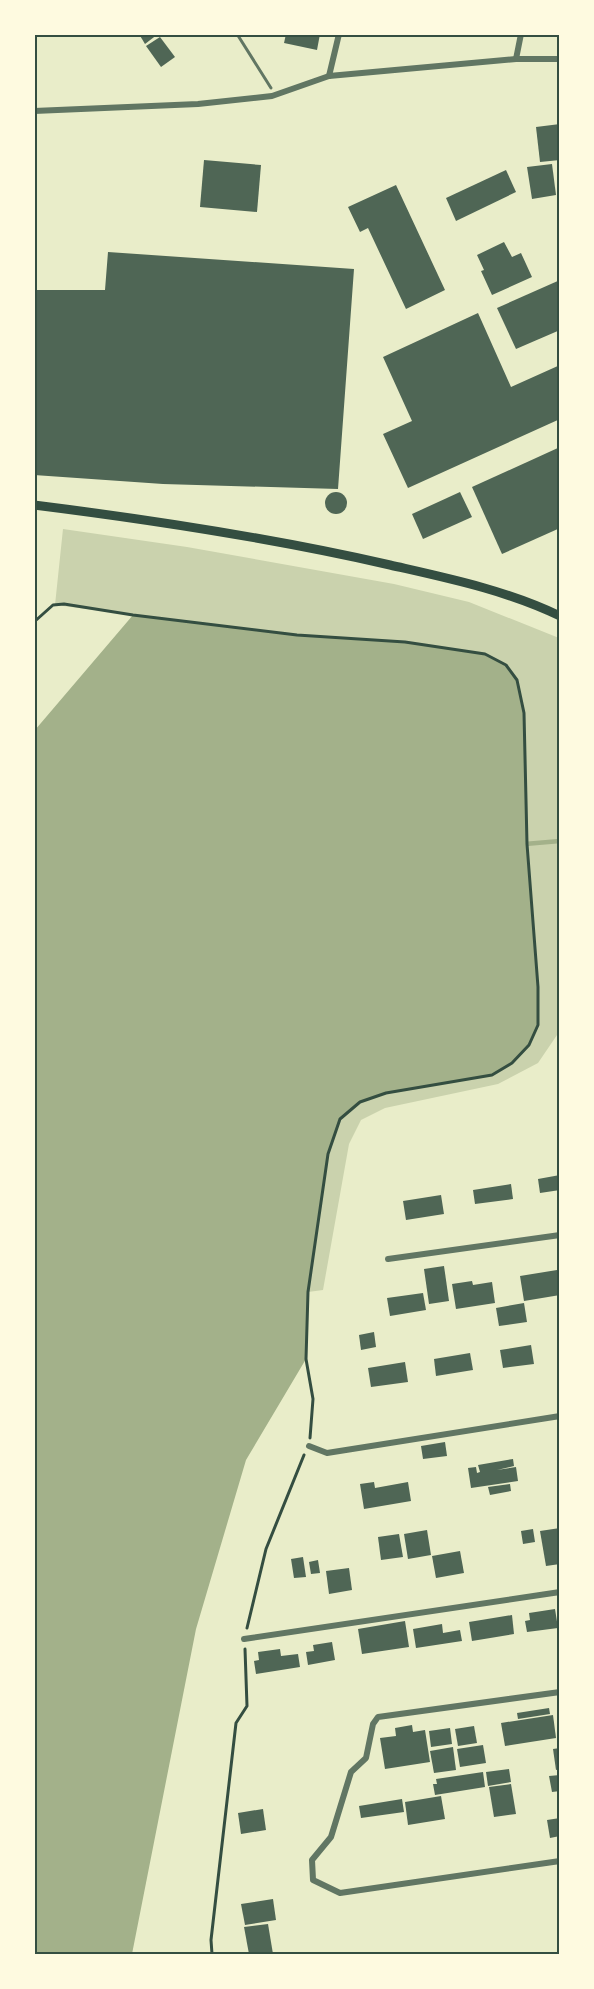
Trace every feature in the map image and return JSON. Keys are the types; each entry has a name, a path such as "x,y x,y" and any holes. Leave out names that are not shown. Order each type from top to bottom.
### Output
{"main road":[{"path":"34,505 141,519 361,558 459,581 541,607 560,616"}],"street":[{"path":"329,76 339,34"},
{"path":"516,60 521,34"},
{"path":"34,111 198,104 272,96 329,76 516,60 560,59"},
{"path":"388,1259 560,1235"},
{"path":"309,1446 327,1453 560,1416"},
{"path":"244,1639 560,1592"},
{"path":"560,1692 378,1717 373,1724 366,1758 351,1772 331,1837 312,1860 313,1880 340,1893 560,1862"}],"lane":[{"path":"237,34 271,88"}],"path":[{"path":"34,622 53,605 64,603 133,615 297,634 405,642 485,654 506,664 517,680 524,713 527,844 538,987 538,1025 529,1045 512,1063 492,1075 386,1093 360,1102 340,1119 328,1154 308,1292 306,1359 313,1399 309,1446 266,1549 244,1639 247,1706 236,1723 212,1954"}],"shaded area":[{"path":"63,529 187,547 394,584 469,602 559,638 560,1022 557,1035 538,1063 498,1084 385,1108 361,1120 349,1144 323,1290 308,1292 297,635 55,605"},
{"path":"133,615 297,635 405,642 485,654 506,665 517,680 524,713 527,844 538,987 538,1025 529,1045 512,1063 492,1075 386,1093 360,1102 340,1119 328,1154 308,1292 306,1359 246,1460 196,1629 132,1954 35,1954 35,730"}],"building":[{"path":"139,34 158,34 145,44"},
{"path":"286,34 320,34 317,50 284,43"},
{"path":"160,37 175,57 161,67 146,46"},
{"path":"560,124 560,160 540,162 536,127"},
{"path":"204,160 261,165 257,212 200,207"},
{"path":"552,164 556,195 532,199 527,167"},
{"path":"506,170 516,192 456,221 446,198"},
{"path":"396,185 445,290 406,309 368,228 360,232 348,207"},
{"path":"504,242 512,257 521,253 532,277 492,295 481,271 484,270 477,255"},
{"path":"108,252 354,269 338,489 163,484 34,475 34,290 105,290"},
{"path":"560,280 560,330 516,349 497,308"},
{"path":"478,313 511,387 560,365 560,419 408,488 383,434 412,421 383,357"},
{"path":"560,447 560,528 502,554 472,487"},
{"path":"336,492 344,495 347,503 344,511 336,514 328,511 325,503 328,495"},
{"path":"460,492 472,517 423,539 412,514"},
{"path":"560,1175 560,1190 540,1193 538,1179"},
{"path":"511,1184 513,1199 475,1204 473,1190"},
{"path":"441,1195 444,1214 406,1220 403,1201"},
{"path":"444,1266 449,1301 429,1304 424,1269"},
{"path":"557,1270 560,1295 524,1301 520,1276"},
{"path":"472,1281 473,1285 492,1282 495,1303 456,1309 452,1284"},
{"path":"423,1293 426,1310 390,1316 387,1298"},
{"path":"524,1303 527,1322 499,1326 496,1308"},
{"path":"374,1332 376,1347 361,1350 359,1335"},
{"path":"531,1345 534,1364 503,1368 500,1350"},
{"path":"470,1353 473,1370 436,1376 434,1359"},
{"path":"405,1362 408,1382 371,1387 368,1368"},
{"path":"445,1442 447,1456 423,1459 421,1446"},
{"path":"513,1459 514,1466 497,1470 516,1467 518,1481 471,1488 468,1468 476,1467 477,1473 480,1472 478,1465"},
{"path":"374,1482 375,1488 408,1482 411,1501 364,1509 360,1484"},
{"path":"510,1484 511,1491 490,1495 488,1487"},
{"path":"560,1528 560,1564 546,1566 540,1531"},
{"path":"533,1529 535,1542 523,1544 521,1531"},
{"path":"427,1530 431,1555 408,1559 404,1534"},
{"path":"399,1534 403,1557 381,1560 378,1537"},
{"path":"460,1551 464,1573 436,1578 432,1556"},
{"path":"303,1557 306,1577 294,1578 291,1559"},
{"path":"318,1560 320,1573 311,1574 309,1562"},
{"path":"349,1568 352,1590 329,1594 326,1571"},
{"path":"555,1609 558,1628 527,1632 525,1621 530,1620 529,1613"},
{"path":"512,1615 514,1634 472,1641 469,1622"},
{"path":"405,1621 409,1647 362,1654 358,1629"},
{"path":"442,1624 443,1633 460,1630 462,1641 416,1648 413,1629"},
{"path":"332,1642 335,1660 308,1665 306,1652 314,1651 313,1645"},
{"path":"280,1649 281,1656 298,1654 300,1667 256,1674 254,1661 259,1660 258,1652"},
{"path":"549,1708 550,1714 518,1719 517,1713"},
{"path":"553,1715 556,1738 505,1746 501,1723"},
{"path":"412,1725 413,1732 425,1730 430,1762 385,1769 380,1738 396,1736 395,1728"},
{"path":"474,1726 477,1743 458,1746 455,1729"},
{"path":"450,1728 452,1744 431,1747 429,1731"},
{"path":"483,1745 486,1763 460,1767 457,1749"},
{"path":"453,1747 456,1770 434,1773 430,1751"},
{"path":"560,1748 560,1769 556,1770 553,1749"},
{"path":"509,1769 511,1782 488,1786 486,1772"},
{"path":"483,1772 485,1787 435,1795 433,1784 437,1784 436,1779"},
{"path":"560,1775 560,1791 552,1792 549,1776"},
{"path":"511,1784 516,1814 494,1817 489,1787"},
{"path":"441,1796 445,1819 408,1825 405,1802"},
{"path":"402,1799 404,1812 361,1818 359,1806"},
{"path":"263,1809 266,1830 241,1834 238,1813"},
{"path":"560,1818 560,1836 550,1838 547,1820"},
{"path":"273,1899 276,1920 245,1925 241,1904"},
{"path":"268,1924 273,1954 249,1954 244,1927"}],"waterway":[{"path":"525,844 560,841"}]}
